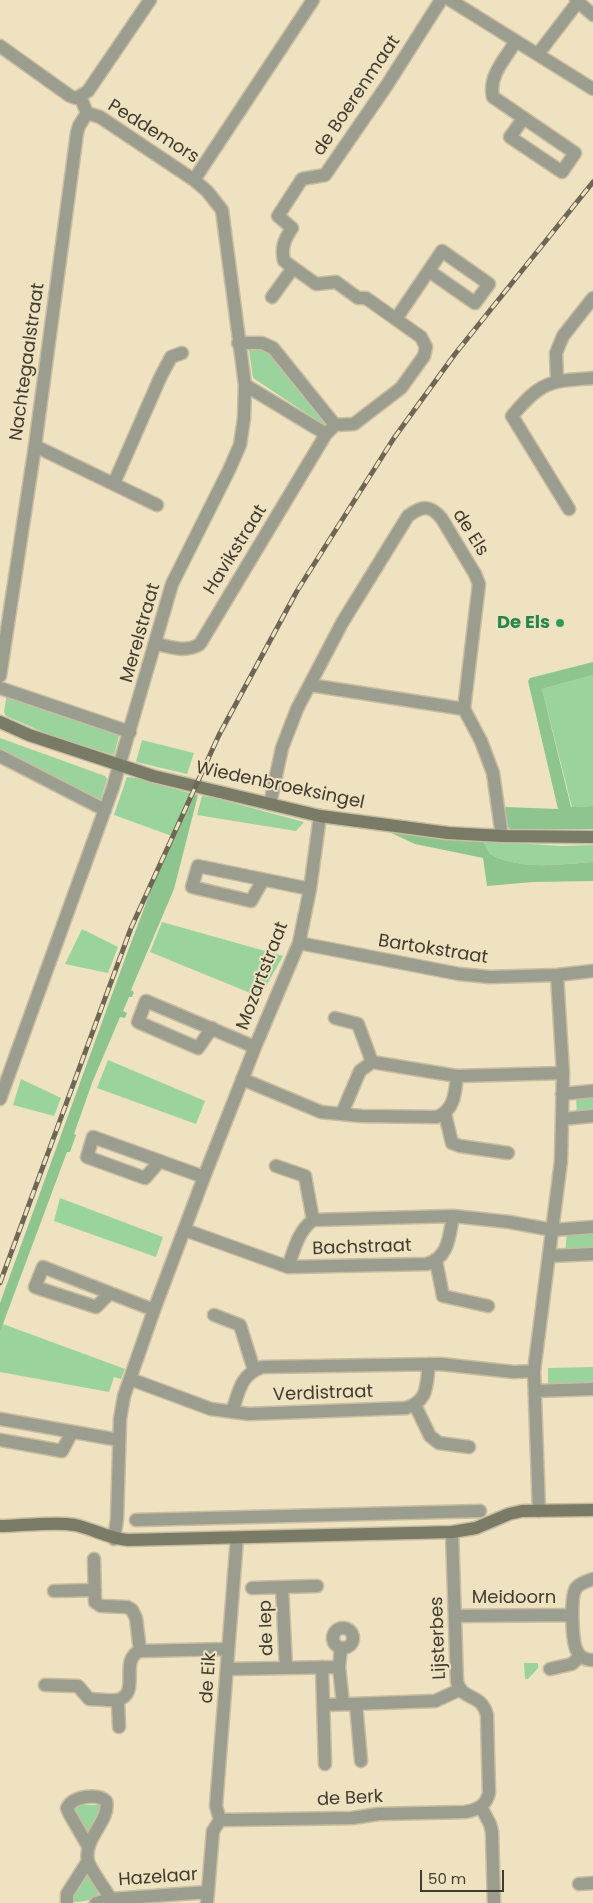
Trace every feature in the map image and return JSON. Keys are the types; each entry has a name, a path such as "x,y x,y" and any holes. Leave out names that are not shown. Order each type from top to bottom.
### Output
{"street":[{"path":"0,46 70,96 76,98 88,91 150,0"},
{"path":"194,180 313,0"},
{"name":"de Boerenmaat","path":"330,429 354,424 401,388 424,356 426,347 424,342 396,318 366,298 358,298 336,282 316,284 284,261 282,250 292,228 278,216 302,178 325,175 387,85 441,0"},
{"path":"450,0 593,89"},
{"path":"538,54 576,1 593,15"},
{"path":"516,41 492,78 491,88 493,97 575,153 562,172 510,138 523,119"},
{"name":"Peddemors","path":"80,96 87,113 100,117 194,180"},
{"name":"Nachtegaalstraat","path":"0,676 77,133 87,113"},
{"name":"Merelstraat","path":"0,1099 106,810 172,584 240,444 244,418 245,385 238,342 226,232 222,210 207,191 194,180"},
{"path":"396,318 442,251 489,284 475,303 429,270"},
{"path":"272,297 294,268"},
{"path":"557,380 556,353 563,336 593,298"},
{"path":"238,342 262,343 273,348 330,429"},
{"path":"114,483 160,378 171,357 182,353"},
{"path":"569,509 512,416 530,396 544,386 557,380 593,378"},
{"path":"245,385 330,429"},
{"name":"Havikstraat","path":"156,644 185,650 200,644 330,429"},
{"path":"34,446 157,505"},
{"name":"de Els","path":"270,804 282,748 297,709 342,624 408,516 418,508 435,510 475,574 479,584 464,709"},
{"path":"310,685 464,709 481,742 493,773 502,836"},
{"path":"0,688 130,732"},
{"name":"Wiedenbroeksingel","path":"0,722 29,736 153,776 320,816 448,833 502,836 593,837"},
{"path":"0,756 106,810"},
{"name":"Mozartstraat","path":"114,1539 121,1412 130,1379 154,1310 242,1079 299,944 310,889 320,816"},
{"path":"264,880 251,901 192,886 198,866 310,889"},
{"name":"Bartokstraat","path":"299,944 459,974 490,977 557,975 593,971"},
{"path":"539,1511 534,1371 561,1161 563,1073 557,975"},
{"name":"Mozartstraat","path":"212,1028 198,1048 138,1022 146,1001 212,1028 255,1047"},
{"path":"336,1018 358,1024 372,1062"},
{"path":"342,1113 360,1071 372,1062 457,1076 563,1073"},
{"path":"242,1079 321,1112 361,1116 437,1117 445,1114 452,1105 457,1076"},
{"path":"562,1094 593,1091"},
{"path":"445,1114 452,1143 460,1146 508,1153"},
{"path":"562,1119 593,1116"},
{"path":"160,1161 145,1178 87,1157 93,1137 160,1161 204,1177"},
{"name":"Bachstraat","path":"276,1166 306,1176 313,1220"},
{"name":"Bachstraat","path":"186,1230 288,1267 427,1264 436,1261 444,1254 453,1216"},
{"name":"Bachstraat","path":"288,1267 298,1237 305,1226 313,1220 453,1216 508,1222 553,1230 593,1227"},
{"path":"549,1256 593,1254"},
{"name":"Bachstraat","path":"436,1261 443,1296 488,1306"},
{"path":"110,1293 96,1307 35,1287 43,1267 154,1310"},
{"name":"Verdistraat","path":"214,1315 240,1325 254,1370"},
{"path":"430,1364 426,1391 422,1400 416,1405 430,1436 439,1443 469,1447"},
{"name":"Verdistraat","path":"232,1412 245,1377 262,1367 430,1364 514,1372 534,1371"},
{"name":"Verdistraat","path":"130,1379 211,1409 249,1414 406,1408 416,1405"},
{"path":"535,1391 593,1389"},
{"path":"0,1419 119,1440"},
{"path":"0,1440 62,1451 72,1432"},
{"path":"0,1526 75,1525 114,1539 128,1540 353,1535 452,1532 476,1528 509,1514 522,1511 593,1510"},
{"path":"136,1520 480,1511"},
{"path":"353,1515 353,1535"},
{"path":"210,1518 210,1538"},
{"name":"Lijsterbes","path":"452,1532 457,1682 459,1690 480,1701 485,1706 487,1715 489,1793 488,1798 481,1807"},
{"name":"de Eik","path":"220,1820 216,1806 237,1538"},
{"path":"94,1559 96,1602 101,1606 126,1607 132,1610 136,1618 140,1651"},
{"name":"Meidoorn","path":"587,1658 576,1650 572,1615 576,1588 583,1582 593,1579"},
{"name":"de Iep","path":"252,1588 317,1586"},
{"name":"de Iep","path":"282,1587 286,1668"},
{"path":"54,1592 94,1590"},
{"name":"Meidoorn","path":"456,1616 572,1615"},
{"path":"341,1648 339,1667 350,1704 360,1761"},
{"path":"44,1685 72,1684 78,1686 89,1699 118,1700 127,1693 130,1687 130,1660 135,1653 140,1651 228,1649"},
{"name":"Meidoorn","path":"550,1669 587,1658"},
{"path":"322,1667 324,1764"},
{"name":"de Iep","path":"228,1669 339,1667"},
{"path":"323,1705 434,1702 459,1690"},
{"path":"118,1700 119,1727"},
{"path":"481,1807 492,1832 494,1903"},
{"name":"de Berk","path":"220,1820 352,1818 379,1814 465,1812 481,1807"},
{"path":"208,1897 213,1831 220,1820"},
{"path":"67,1903 67,1894 88,1861 88,1846"},
{"name":"Hazelaar","path":"88,1861 111,1899"},
{"path":"579,1884 593,1883"},
{"name":"Hazelaar","path":"96,1903 111,1899 208,1897"}],"green space":[{"path":"251,348 268,350 327,422 324,425 253,378 249,350"},
{"path":"593,662 593,675 542,689 571,807 593,806 593,829 510,829 508,827 505,807 558,809 528,681 530,678"},
{"path":"593,675 593,806 572,807 542,689"},
{"path":"7,693 120,732 114,755 52,736 6,716 4,712"},
{"path":"0,738 105,776 107,779 100,802 0,754"},
{"path":"142,740 194,753 187,774 136,762"},
{"path":"127,777 137,778 193,794 172,836 114,815"},
{"path":"193,794 198,795 174,889 131,990 134,992 132,997 129,997 123,1011 127,1013 125,1018 120,1017 92,1083 74,1134 76,1135 70,1152 67,1152 0,1332 0,1303 168,845"},
{"path":"202,796 304,822 296,831 197,815"},
{"path":"387,831 483,841 490,854 515,863 528,865 593,862 593,881 533,882 487,886 483,858 415,844"},
{"path":"483,841 562,846 593,845 593,862 553,865 515,863 490,854"},
{"path":"162,922 283,956 260,997 150,952"},
{"path":"82,929 118,947 108,973 65,964"},
{"path":"108,1060 205,1101 196,1124 97,1088"},
{"path":"21,1079 61,1098 54,1116 13,1105"},
{"path":"593,1095 593,1115 577,1116 576,1097"},
{"path":"60,1198 163,1237 156,1257 54,1221"},
{"path":"593,1229 593,1253 565,1254 567,1231"},
{"path":"3,1324 125,1369 121,1379 114,1377 109,1392 0,1372 0,1332"},
{"path":"593,1367 593,1387 548,1388 548,1368"},
{"path":"524,1663 538,1663 538,1668 528,1679 525,1679"},
{"path":"81,1805 99,1805 102,1808 90,1836 85,1836 74,1809"},
{"path":"90,1873 97,1884 98,1895 92,1899 75,1902 73,1892 84,1874"}],"railway":[{"path":"0,1283 131,928 219,735 297,591 394,438 455,354 593,182"}],"place":[{"name":"De Els","path":"560,623"}]}
